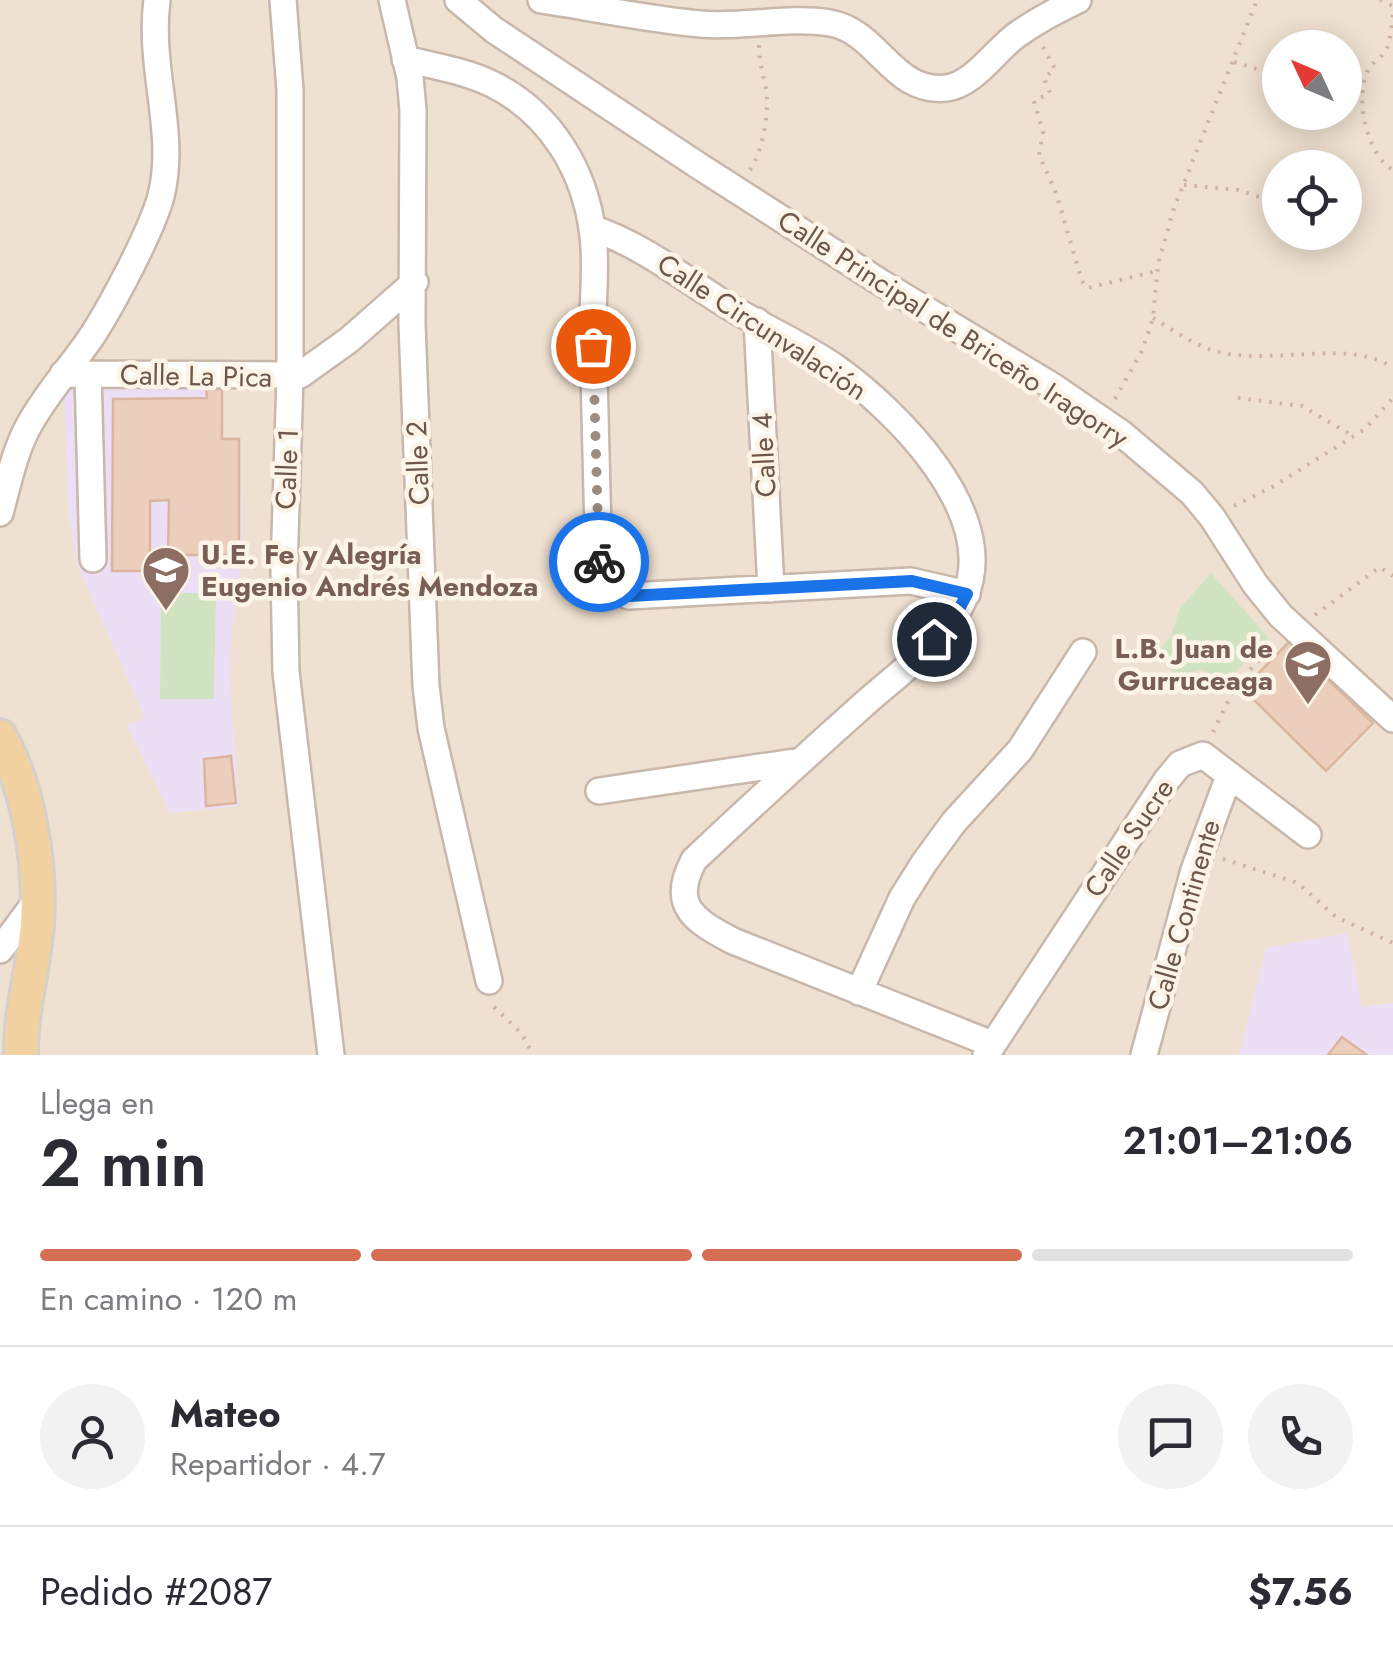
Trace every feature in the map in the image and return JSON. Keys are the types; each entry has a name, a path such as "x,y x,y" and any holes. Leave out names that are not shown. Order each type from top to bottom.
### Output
{"main road":[{"path":"0,736 20,789 32,841 37,900 37,924 16,1051"}],"street":[{"path":"0,514 26,431 76,374 160,201 166,172 166,136 156,74 157,0"},
{"name":"Calle 1","path":"282,0 290,90 286,672 331,1055"},
{"name":"Calle 2","path":"392,0 413,110 412,324 430,728 489,981"},
{"name":"Calle Principal de Briceño Iragorry","path":"458,0 494,30 737,190 1103,420 1192,493 1212,517 1254,584 1292,626 1393,719"},
{"path":"541,0 702,24 830,23 857,36 906,80 922,88 950,88 968,80 1015,36 1078,0"},
{"path":"405,59 491,84 537,114 571,160 592,228 599,570 610,589 629,596 912,581 967,594 934,639 694,860 684,877 682,894 694,916 734,942 989,1049"},
{"name":"Calle Circunvalación","path":"592,228 638,246 718,300 806,348 860,386 947,482 966,523 972,552 967,594"},
{"name":"Calle La Pica","path":"76,374 290,377 311,368 349,340 415,282"},
{"name":"Calle 4","path":"757,321 771,589"},
{"path":"76,374 93,559"},
{"path":"858,992 902,898 924,863 954,822 1020,750 1082,652"},
{"path":"1203,755 1308,835"},
{"name":"Calle Sucre","path":"989,1049 1166,780 1180,764 1203,755"},
{"path":"599,791 801,761"},
{"name":"Calle Continente","path":"1144,1055 1200,851 1229,776"},
{"path":"0,950 37,900"}],"path":[{"path":"1103,420 1142,350 1153,318 1158,271 1184,184 1257,0"},
{"path":"1380,0 1393,6"},
{"path":"1393,16 1387,50 1368,70 1364,102 1366,128 1376,156 1393,170"},
{"path":"737,190 760,156 764,130 766,86 759,71 759,25"},
{"path":"1032,25 1055,68 1044,78 1050,93 1034,102 1043,132 1039,155 1056,192 1082,281 1087,288 1158,271"},
{"path":"1234,62 1262,71"},
{"path":"1184,184 1238,190 1262,198"},
{"path":"1153,318 1198,345 1222,353 1281,358 1347,352 1367,354 1393,368"},
{"path":"1238,398 1302,406 1353,436"},
{"path":"1212,517 1274,486 1365,429 1393,398"},
{"path":"1203,755 1237,683 1292,626 1326,610 1380,566 1393,576"},
{"path":"1200,851 1298,883 1336,917 1393,943"},
{"path":"489,981 487,1002 522,1034 534,1055"}],"shaded area":[{"path":"0,0 1393,0 1393,1055 0,1055"},
{"name":"U.E. Fe y Alegría Eugenio Andrés Mendoza","path":"67,384 224,388 223,438 240,438 242,558 231,639 230,688 239,806 170,813 127,726 145,718 77,565 69,520 64,403"},
{"path":"1347,933 1362,1007 1393,1003 1393,1055 1239,1055 1266,948"}],"green space":[{"path":"1211,573 1269,638 1225,682 1203,671 1181,678 1155,655 1171,636 1180,608"},
{"path":"161,593 216,593 214,699 160,699"}],"building":[{"path":"206,389 222,389 222,439 239,439 239,555 168,555 169,500 150,501 150,571 112,571 113,399 207,398"},
{"name":"L.B. Juan de Gurruceaga","path":"1289,642 1373,723 1326,771 1243,689"},
{"path":"231,756 236,803 206,806 204,759"},
{"path":"1342,1037 1367,1055 1328,1055"}],"way so far":[{"path":"593,346 599,562"}],"place":[{"name":"U.E. Fe y Alegría Eugenio Andrés Mendoza","path":"166,612"},
{"name":"L.B. Juan de Gurruceaga","path":"1308,706"}],"route":[{"path":"599,562 605,584 629,596 912,581 967,594 934,639"}]}
